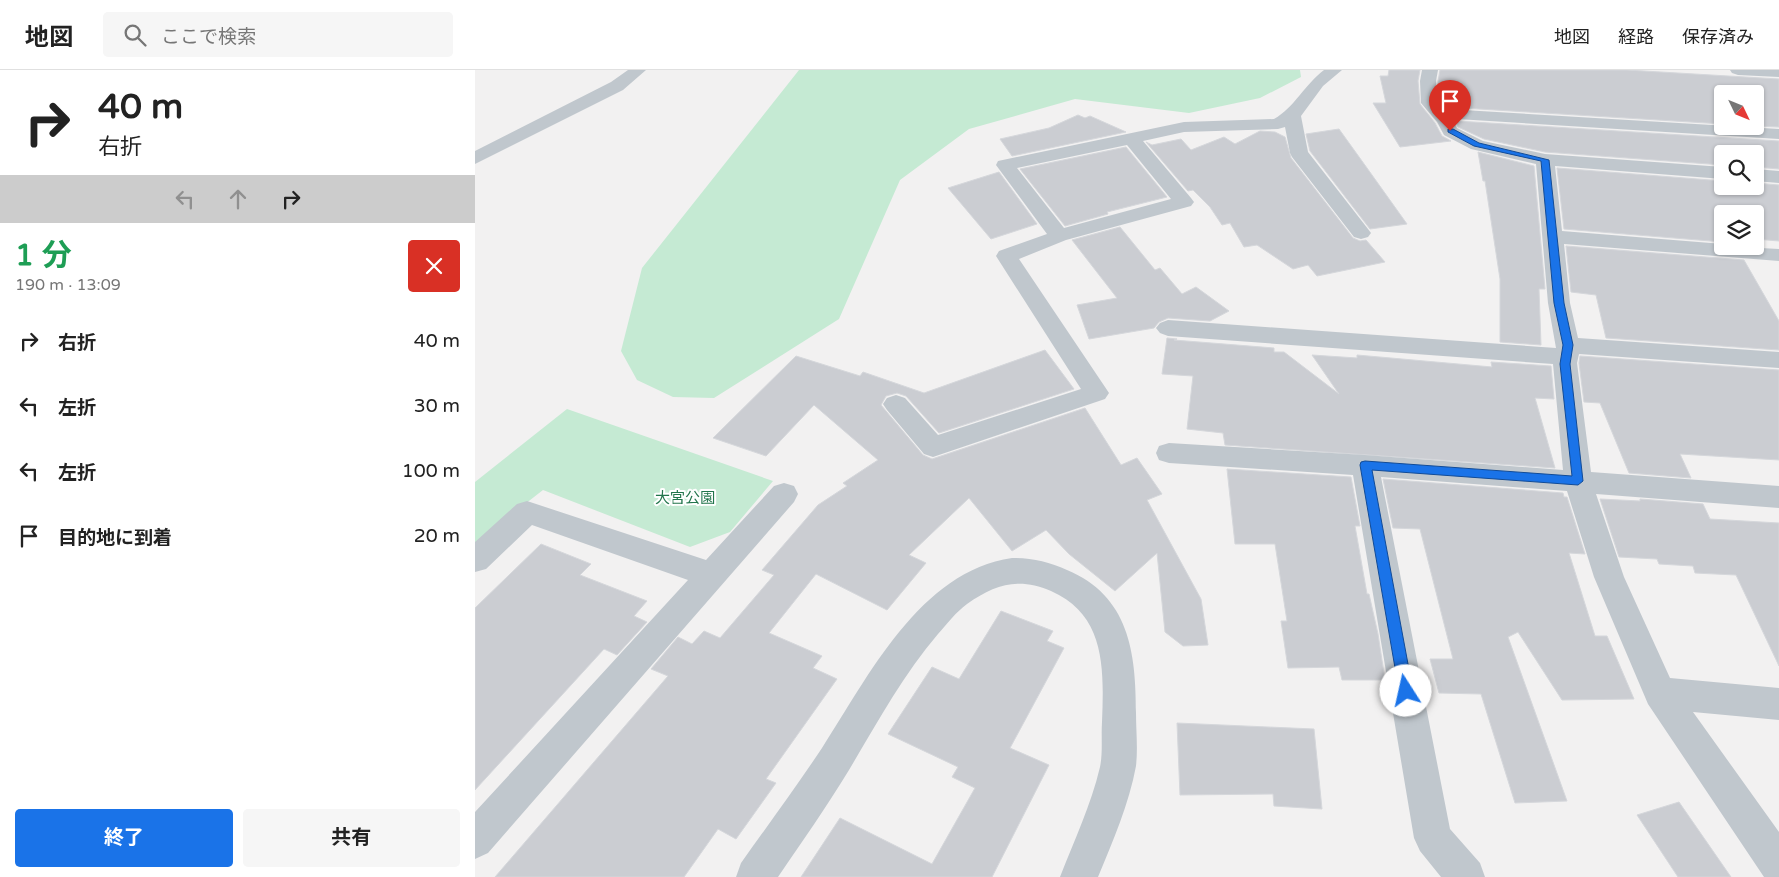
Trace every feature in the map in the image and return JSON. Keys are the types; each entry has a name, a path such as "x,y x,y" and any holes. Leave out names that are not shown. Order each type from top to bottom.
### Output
{"street":[{"path":"475,158 617,86 638,70"},
{"path":"1059,236 1005,165 1184,127 1278,124 1292,116 1317,83 1334,70"},
{"path":"1430,70 1427,81 1429,103 1445,120 1450,131 1477,145 1545,160 1714,172"},
{"path":"1738,70 1779,72"},
{"path":"1463,114 1779,134"},
{"path":"1292,116 1299,153 1361,233"},
{"path":"896,404 933,447 1096,393 1007,256 1059,236 1184,202 1130,137"},
{"path":"1545,160 1559,303 1567,351 1565,364 1578,481 1609,577 1660,693 1779,865"},
{"path":"1764,176 1779,177"},
{"path":"1553,237 1779,255"},
{"path":"1169,328 1567,351 1779,360"},
{"path":"1169,453 1365,465 1779,497"},
{"path":"1365,465 1433,838 1466,877"},
{"path":"475,840 784,494"},
{"path":"475,560 527,512 711,575"},
{"path":"755,877 820,783 891,668 927,625 954,595 974,582 1001,571 1030,570 1083,591 1108,626 1117,652 1119,675 1117,767 1100,830 1079,877"},
{"path":"1660,693 1779,704"}],"green space":[{"path":"799,70 1300,70 1301,77 1260,98 1189,113 1075,99 969,129 900,180 839,319 714,398 673,397 637,380 621,351 642,268"},
{"name":"大宮公園","path":"567,409 773,481 730,532 690,547 543,490 475,543 475,482"}],"building":[{"path":"1389,70 1420,70 1418,81 1420,104 1435,123 1442,136 1451,141 1400,147 1373,103 1386,103 1380,76 1388,76"},
{"path":"1440,70 1627,70 1779,79 1779,127 1764,126 1764,85 1714,85 1714,123 1463,108 1457,109 1452,115 1439,101 1438,81"},
{"path":"1078,115 1085,118 1090,116 1126,132 1012,156 1000,139 1049,128"},
{"path":"1454,119 1457,121 1779,141 1779,169 1764,168 1764,145 1714,145 1714,164 1545,152 1484,139 1458,127"},
{"path":"1339,129 1407,224 1370,229 1310,151 1306,134"},
{"path":"1260,131 1275,132 1285,137 1291,158 1353,238 1360,241 1366,240 1385,262 1317,276 1308,265 1293,269 1257,245 1244,247 1230,223 1222,225 1210,207 1193,190 1188,191 1146,142 1152,145 1181,139 1191,150 1224,137 1235,144"},
{"path":"1126,147 1167,197 1107,212 1108,214 1065,226 1020,169"},
{"path":"1478,152 1534,166 1545,289 1539,289 1541,345 1500,342 1500,279 1485,181 1483,181"},
{"path":"1557,168 1714,180 1714,195 1764,195 1764,184 1779,185 1779,241 1764,240 1764,205 1714,205 1714,241 1564,229"},
{"path":"999,172 1037,224 991,239 948,188"},
{"path":"1120,227 1155,270 1160,268 1182,294 1196,287 1229,311 1210,321 1168,318 1159,322 1154,328 1089,339 1077,305 1117,298 1072,240"},
{"path":"1566,246 1744,260 1779,321 1779,350 1606,338 1596,295 1571,292"},
{"path":"1167,338 1274,348 1274,352 1284,352 1339,394 1312,355 1357,358 1357,355 1492,367 1491,362 1551,366 1554,399 1535,398 1555,468 1225,445 1223,433 1187,429 1193,376 1162,374"},
{"path":"1045,350 1074,389 939,433 906,396 897,393 886,396 881,405 923,455 932,459 1085,408 1121,465 1137,458 1162,494 1147,500 1201,599 1208,645 1183,646 1165,632 1157,553 1115,591 1069,554 1046,530 1012,551 969,498 909,555 926,563 887,610 816,574 769,633 822,656 813,668 837,679 766,779 776,783 736,839 718,829 684,877 495,877 668,676 651,669 678,637 692,644 704,631 720,638 774,575 762,570 818,505 847,486 843,483 878,460 814,405 766,456 713,438 796,356 860,376 863,372 924,393"},
{"path":"1580,356 1779,370 1779,460 1680,454 1691,478 1629,473 1600,403 1584,402 1579,363"},
{"path":"1227,469 1351,477 1360,526 1355,526 1367,594 1369,594 1378,634 1385,680 1342,680 1339,667 1288,668 1281,621 1287,621 1275,544 1235,544"},
{"path":"1383,479 1563,493 1564,497 1567,497 1585,554 1569,553 1595,636 1607,636 1634,699 1562,700 1518,632 1508,637 1567,801 1515,803 1481,694 1439,693 1430,659 1453,659 1420,529 1393,528"},
{"path":"1600,499 1640,501 1640,499 1703,504 1710,519 1779,523 1779,666 1736,575 1695,573 1693,566 1659,564 1657,559 1619,557"},
{"path":"541,544 591,564 580,575 647,601 634,616 647,622 617,655 604,649 475,790 475,608"},
{"path":"1001,611 1053,631 1047,641 1064,648 1010,748 1049,765 992,877 801,877 840,818 932,864 975,788 952,777 958,767 888,734 932,667 959,679"},
{"path":"1177,723 1314,729 1322,809 1274,806 1273,794 1180,795"},
{"path":"1679,802 1731,877 1678,877 1637,815"}],"route":[{"path":"1406,691 1365,465 1578,481 1565,364 1568,345 1559,303 1545,160 1477,145 1450,131"}]}
